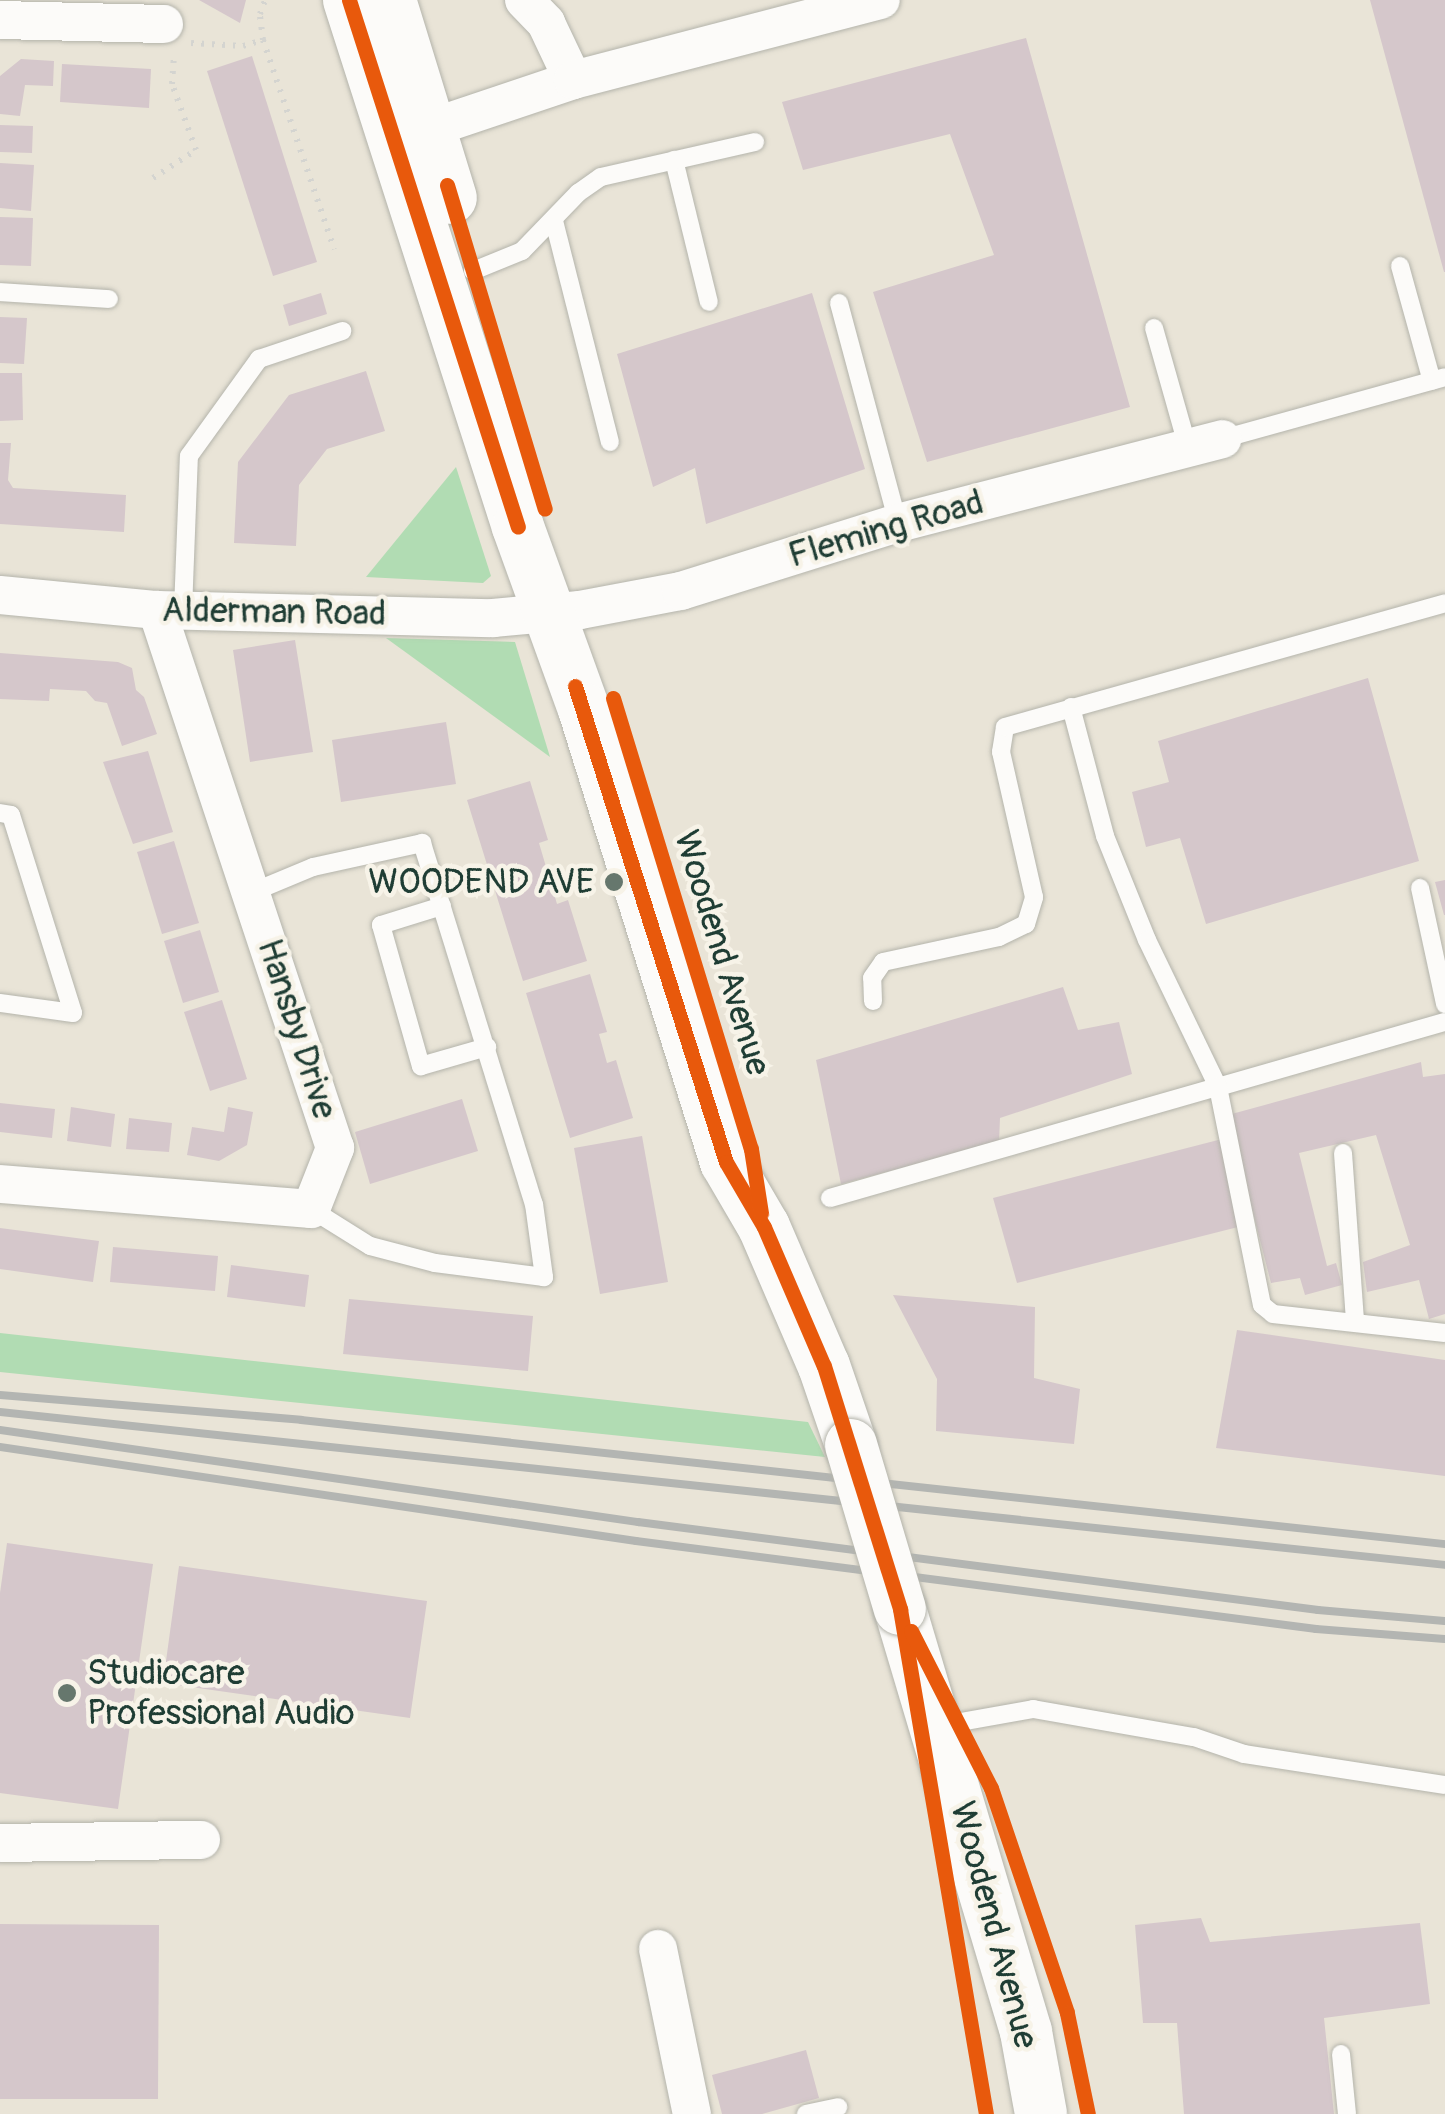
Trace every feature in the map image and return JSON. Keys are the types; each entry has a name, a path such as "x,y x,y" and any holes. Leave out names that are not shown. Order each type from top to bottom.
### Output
{"street":[{"name":"Woodend Avenue","path":"349,0 473,270 539,491 564,612"},
{"name":"Woodend Avenue","path":"390,0 413,134 564,612 613,698 751,1149 764,1228 824,1366 851,1445 1026,2032 1041,2114"},
{"path":"524,0 546,23 573,80"},
{"path":"413,134 573,80 861,3"},
{"path":"0,20 142,16"},
{"name":"Fleming Road","path":"564,612 681,591 898,523 1205,444"},
{"name":"Alderman Road","path":"0,595 170,610 493,618 564,612"},
{"name":"Hansby Drive","path":"170,610 253,892 336,1148 311,1209"},
{"path":"0,1184 311,1209"},
{"path":"0,1843 201,1840"},
{"path":"658,1949 692,2114"}],"lane":[{"path":"473,270 522,251 578,193 601,178 755,142"},
{"path":"674,160 710,302"},
{"path":"554,222 610,442"},
{"path":"1154,328 1205,444 1439,379 1400,266"},
{"path":"0,292 109,299"},
{"path":"839,303 898,523"},
{"path":"170,610 189,456 258,358 342,332"},
{"path":"872,1002 872,978 883,962 999,937 1026,924 1034,897 1000,752 1005,727 1445,604"},
{"path":"1071,707 1105,836 1146,940 1218,1087 1262,1305 1273,1314 1445,1333"},
{"path":"0,814 11,815 73,1013 0,1004"},
{"path":"253,892 313,867 422,843 534,1204 544,1278 435,1263 370,1246 311,1209"},
{"path":"1420,888 1445,1004"},
{"path":"442,906 381,925 421,1066 487,1048"},
{"path":"830,1198 1445,1022"},
{"path":"1343,1154 1355,1322"},
{"path":"937,1726 1033,1709 1194,1737 1244,1754 1445,1785"},
{"path":"1341,2054 1347,2114"},
{"path":"806,2114 838,2107"}],"path":[{"path":"266,0 260,14 264,40 334,249"},
{"path":"153,178 196,150 172,84 175,43 242,46 264,40"}],"green space":[{"path":"456,467 491,576 483,583 366,577"},
{"path":"386,638 515,642 550,757"},
{"path":"0,1333 808,1422 825,1457 0,1372"}],"building":[{"path":"199,0 246,0 240,23"},
{"path":"1370,0 1445,0 1445,272 1444,272"},
{"path":"1026,38 1130,407 927,462 873,292 994,255 950,134 803,170 782,102"},
{"path":"252,56 317,262 273,276 207,71"},
{"path":"21,59 54,61 53,86 25,85 20,116 0,114 0,76"},
{"path":"62,64 151,69 149,108 60,102"},
{"path":"0,125 33,126 32,153 0,152"},
{"path":"0,163 34,165 31,211 0,208"},
{"path":"0,217 33,218 31,266 0,265"},
{"path":"321,293 327,314 289,326 283,305"},
{"path":"812,293 865,469 706,524 695,468 653,487 617,354"},
{"path":"0,317 27,318 24,364 0,363"},
{"path":"366,371 385,431 327,449 299,485 296,546 234,543 238,462 289,395"},
{"path":"0,373 22,373 23,420 0,421"},
{"path":"0,443 11,443 8,480 13,488 126,495 124,532 0,524"},
{"path":"295,640 313,752 250,762 233,650"},
{"path":"0,653 118,662 132,668 136,690 144,697 157,734 122,746 107,703 95,701 86,691 50,689 49,701 0,699"},
{"path":"1368,678 1419,861 1206,924 1180,838 1146,847 1132,792 1169,782 1158,741"},
{"path":"446,722 456,784 341,802 332,740"},
{"path":"148,751 173,832 133,844 103,762"},
{"path":"530,781 548,840 539,843 557,904 568,900 587,961 523,981 467,800"},
{"path":"174,841 199,923 162,934 137,852"},
{"path":"1445,880 1445,915 1444,915 1435,882"},
{"path":"200,930 219,992 183,1003 164,941"},
{"path":"590,974 607,1032 599,1034 607,1063 616,1060 633,1118 570,1138 526,993"},
{"path":"1063,987 1078,1030 1119,1022 1132,1074 1000,1118 999,1142 841,1184 816,1060"},
{"path":"222,1000 247,1079 210,1091 184,1012"},
{"path":"1421,1062 1423,1077 1445,1074 1445,1314 1429,1319 1419,1280 1367,1292 1363,1262 1410,1245 1376,1135 1299,1153 1327,1266 1336,1263 1342,1285 1305,1295 1300,1278 1271,1283 1228,1115"},
{"path":"462,1099 478,1151 370,1184 355,1132"},
{"path":"0,1103 55,1109 52,1138 0,1132"},
{"path":"71,1107 115,1114 111,1147 67,1141"},
{"path":"228,1107 253,1112 247,1145 219,1161 187,1155 192,1127 224,1132"},
{"path":"129,1118 172,1123 169,1152 126,1149"},
{"path":"642,1136 668,1282 600,1294 574,1148"},
{"path":"1222,1139 1242,1226 1017,1283 993,1198"},
{"path":"0,1228 99,1241 93,1282 0,1269"},
{"path":"113,1247 218,1256 215,1291 110,1282"},
{"path":"231,1265 309,1275 305,1307 227,1297"},
{"path":"893,1295 1035,1307 1034,1378 1080,1389 1074,1444 936,1431 937,1379"},
{"path":"349,1299 533,1316 528,1371 343,1354"},
{"path":"1237,1330 1445,1360 1445,1476 1216,1448"},
{"name":"Studiocare Professional Audio","path":"7,1543 153,1564 118,1809 0,1793 0,1593"},
{"path":"179,1566 427,1601 410,1718 163,1683"},
{"path":"1201,1918 1210,1942 1420,1923 1430,2004 1324,2018 1334,2114 1184,2114 1177,2023 1143,2023 1135,1925"},
{"path":"0,1924 159,1925 158,2099 0,2099"},
{"path":"806,2050 819,2098 762,2114 722,2114 712,2075"}],"railway":[{"path":"0,1395 301,1420 1445,1544"},
{"path":"0,1412 1445,1565"},
{"path":"0,1430 638,1522 1318,1610 1445,1621"},
{"path":"0,1447 636,1541 1316,1629 1445,1639"}],"cycle path":[{"path":"349,0 518,527"},
{"path":"447,185 545,509"},
{"path":"575,686 726,1162 764,1227 824,1366 900,1609 986,2114"},
{"path":"613,698 751,1149 761,1213"},
{"path":"911,1631 991,1788 1067,2013 1088,2114"}],"place":[{"name":"WOODEND AVE","path":"614,882"},
{"name":"Studiocare Professional Audio","path":"67,1693"}]}
